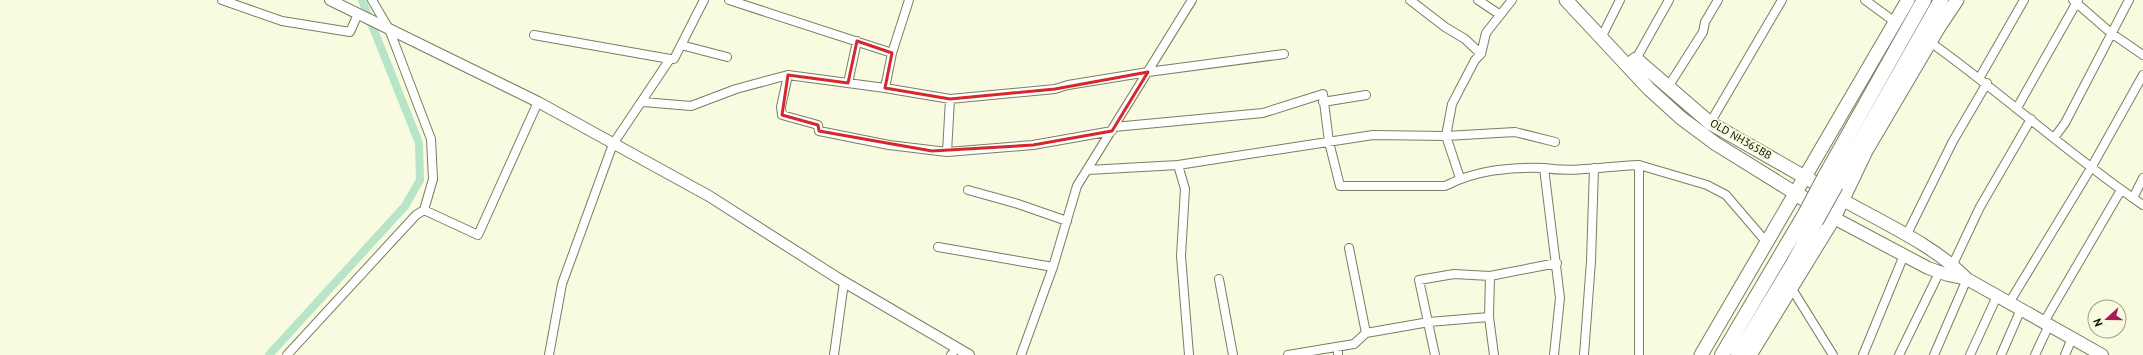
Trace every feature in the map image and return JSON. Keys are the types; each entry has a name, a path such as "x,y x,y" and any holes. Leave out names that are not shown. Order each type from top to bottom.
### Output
{"highway":[{"path":"1830,182 1924,0"},
{"path":"1722,355 1810,217 1941,0"},
{"path":"1795,193 1834,218"},
{"path":"1738,355 1791,267 1810,217"}],"main road":[{"path":"1701,355 1768,244 1804,175 1908,0"},
{"path":"1750,355 1792,289 1834,218 1866,151 1930,42 1957,0"},
{"name":"OLD NH365BB","path":"1571,2 1601,38 1668,87 1710,123 1804,175 1843,200"},
{"name":"OLD NH365BB","path":"1632,62 1650,89 1681,118 1716,144 1795,193"},
{"path":"1843,200 1953,264 1966,279"},
{"path":"1834,218 1939,272 1966,279 2100,355"}],"street":[{"path":"222,0 282,21 350,32 358,14"},
{"path":"330,0 538,102 709,196 954,352 970,355"},
{"path":"287,355 416,215 424,210 433,179 431,139 389,29 372,0"},
{"path":"534,35 674,59 704,0"},
{"path":"729,0 892,53"},
{"path":"885,88 892,53 909,0"},
{"path":"1021,355 1053,267 1077,186 1192,0"},
{"path":"1410,0 1445,28 1465,39 1481,54"},
{"path":"1478,0 1499,14"},
{"path":"1460,178 1446,136 1452,104 1476,60 1481,54 1486,33 1499,14 1512,0"},
{"path":"1601,38 1620,0"},
{"path":"1632,62 1669,0"},
{"path":"1668,87 1703,32 1705,22 1718,0"},
{"path":"1710,123 1782,0"},
{"path":"1864,0 1895,22"},
{"path":"1980,77 2024,0"},
{"path":"2054,138 2065,122 2129,0"},
{"path":"2017,108 2076,1 2111,33 2143,55"},
{"path":"848,83 857,41"},
{"path":"1930,42 1980,77 2091,168 2143,205"},
{"path":"681,45 727,57"},
{"path":"643,102 691,106 736,89 788,74 950,99 1055,89 1068,85 1148,72 1284,54"},
{"path":"549,355 562,284 613,144 643,102 670,59"},
{"path":"788,74 781,107 782,115 818,125 819,131 889,145 947,152 1033,145 1113,129 1263,113 1323,94 1329,142 1340,186 1445,186 1460,178 1510,167 1544,168 1564,171 1639,165 1706,185 1726,196 1768,244"},
{"path":"2010,303 2091,168 2143,75"},
{"path":"1906,236 1953,141 1987,83"},
{"path":"1323,102 1366,94"},
{"path":"947,152 950,99"},
{"path":"424,210 478,235 538,102"},
{"path":"1953,264 1980,208 2031,119"},
{"path":"1088,170 1178,165 1373,135 1446,136 1515,132 1556,142"},
{"path":"1178,165 1185,189 1181,256 1189,355"},
{"path":"1639,165 1639,355"},
{"path":"1544,168 1557,263 1560,298 1554,355"},
{"path":"1584,355 1591,261 1594,168"},
{"path":"2133,198 2143,178"},
{"path":"968,190 1018,204 1067,221"},
{"path":"2035,355 2047,324 2121,190"},
{"path":"938,247 1053,267"},
{"path":"1349,248 1366,333"},
{"path":"1863,355 1904,254"},
{"path":"1435,355 1429,322 1418,280 1454,274 1490,276 1557,263"},
{"path":"1899,355 1939,272"},
{"path":"1490,276 1489,316 1494,355"},
{"path":"1934,355 1966,279"},
{"path":"1219,280 1233,355"},
{"path":"834,355 844,282"},
{"path":"1792,289 1833,355"},
{"path":"1970,355 1997,296"},
{"path":"2000,355 2021,309"},
{"path":"1288,355 1338,351 1354,344 1366,333 1429,322 1489,316"},
{"path":"2065,355 2072,338"}],"highlighted area":[{"path":"857,41 892,53 885,88 950,99 1055,89 1148,72 1112,131 1033,145 932,151 819,131 818,125 782,115 788,75 848,83"}],"waterway":[{"path":"269,355 405,206 420,180 419,143 362,0"}]}
